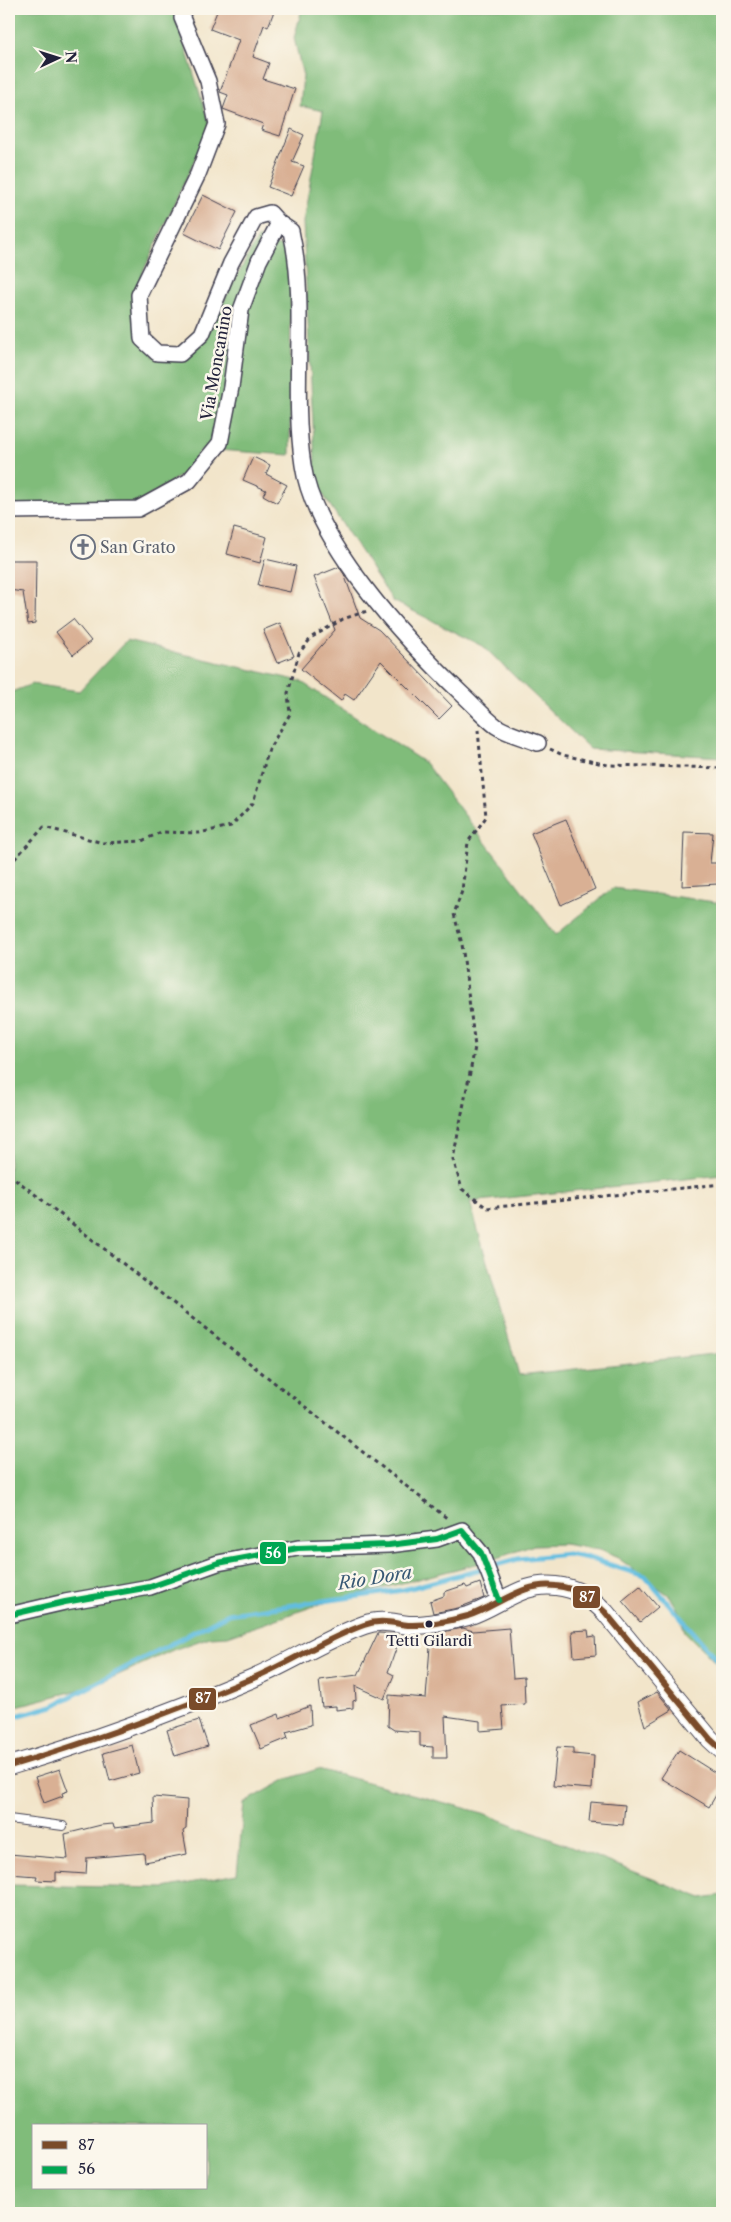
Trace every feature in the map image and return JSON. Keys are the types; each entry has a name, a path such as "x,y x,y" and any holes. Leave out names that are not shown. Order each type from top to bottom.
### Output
{"street":[{"name":"Via Moncanino","path":"9,511 138,510 189,481 220,443 231,387 241,310 259,261 278,223 270,213 256,217 231,263 202,334 180,354 157,353 142,340 139,295 198,174 217,124 208,81 182,18 183,9"},
{"path":"278,223 291,231 296,255 299,392 303,466 312,496 333,540 382,608 444,677 496,726 538,743"},
{"path":"9,1614 150,1587 227,1561 298,1548 388,1545 437,1540 456,1532 481,1553 496,1592"},
{"path":"9,1766 73,1748 252,1678 362,1626 387,1621 409,1625 437,1623 470,1615 496,1592 555,1585 579,1592 591,1598 605,1612 710,1739 722,1750"}],"lane":[{"path":"9,1818 63,1826"}],"path":[{"path":"9,865 44,827 103,843 142,841 161,832 199,833 231,826 253,803 269,749 290,714 288,693 298,654 312,637 344,619 382,608"},
{"path":"476,707 486,817 468,842 462,891 454,914 462,944 476,1047 453,1159 462,1189 487,1208 722,1184"},
{"path":"538,743 563,756 608,765 722,768"},
{"path":"9,1174 456,1532"}],"green space":[{"path":"9,9 177,9 177,20 210,126 133,294 154,358 204,338 258,237 291,251 290,455 202,449 183,474 138,503 9,506"},
{"path":"302,9 722,9 722,757 590,749 483,646 393,601 316,484 303,222 323,111 300,106 303,76 294,38"},
{"path":"126,641 300,681 425,763 556,935 613,888 722,903 722,1175 470,1202 519,1375 722,1353 722,1669 685,1632 678,1610 670,1596 618,1558 599,1550 564,1544 534,1545 492,1560 320,1604 228,1636 210,1637 173,1650 94,1686 9,1708 9,693 32,684 79,691"},
{"path":"318,1769 483,1813 702,1898 722,1895 722,2213 9,2213 9,1885 164,1888 237,1874 244,1803 287,1779"}],"building":[{"path":"218,9 267,9 274,11 268,27 264,25 253,57 269,63 263,79 295,89 280,136 261,130 263,124 223,109 228,95 220,92 239,40 210,29"},
{"path":"291,129 304,135 292,162 304,166 291,196 268,187"},
{"path":"203,195 237,212 218,250 184,233"},
{"path":"253,457 270,465 266,474 287,485 277,503 263,495 266,490 243,480"},
{"path":"234,528 267,537 260,563 227,554"},
{"name":"San Grato","path":"77,539 91,542 89,556 74,552"},
{"path":"265,559 296,566 290,592 258,585"},
{"path":"9,560 36,560 35,623 28,624 23,592 9,590"},
{"path":"339,567 344,574 360,618 379,630 452,706 439,719 381,661 354,700 345,694 341,701 301,669 335,630 314,577"},
{"path":"73,619 91,641 73,655 56,632"},
{"path":"280,623 294,656 277,663 263,630"},
{"path":"566,819 595,889 561,905 531,833"},
{"path":"684,832 713,833 710,863 719,863 718,884 682,886"},
{"path":"480,1583 484,1598 458,1608 433,1613 430,1601 444,1596 444,1592 465,1585 467,1588"},
{"path":"640,1586 658,1607 640,1622 622,1601"},
{"path":"463,1628 473,1631 509,1628 513,1678 524,1677 525,1704 502,1706 504,1729 480,1731 480,1721 445,1716 447,1758 433,1758 433,1747 420,1746 420,1732 394,1730 388,1726 389,1695 426,1698 431,1634"},
{"path":"588,1630 589,1637 595,1636 596,1655 574,1657 572,1631"},
{"path":"378,1633 395,1634 397,1639 397,1646 388,1672 394,1675 384,1699 355,1686 356,1700 353,1701 353,1708 336,1710 336,1706 322,1707 319,1680 358,1675"},
{"path":"657,1692 672,1710 645,1726 638,1702"},
{"path":"310,1706 311,1725 286,1732 288,1738 261,1749 251,1725 279,1714 280,1718"},
{"path":"199,1720 208,1746 175,1756 167,1730"},
{"path":"132,1745 139,1773 110,1781 103,1753"},
{"path":"557,1747 573,1748 573,1754 594,1756 592,1789 553,1786"},
{"path":"679,1750 722,1777 722,1785 709,1807 661,1778"},
{"path":"60,1769 68,1791 62,1793 63,1796 44,1803 35,1777"},
{"path":"153,1797 187,1800 186,1829 183,1831 187,1854 145,1862 144,1853 87,1858 86,1874 56,1872 56,1881 36,1880 37,1876 9,1874 9,1854 68,1859 65,1834 101,1825 113,1824 114,1828 154,1823"},
{"path":"591,1802 625,1805 623,1825 589,1822"}],"waterway":[{"name":"Rio Dora","path":"9,1718 53,1706 228,1614 403,1590 518,1559 568,1554 588,1558 645,1576 722,1666"}],"transit line":[{"name":"56","path":"9,1615 65,1602 150,1587 218,1563 298,1548 389,1545 437,1539 462,1530 481,1553 499,1600"},
{"name":"87","path":"9,1766 101,1737 191,1703 265,1673 335,1637 364,1625 381,1622 423,1625 453,1620 479,1612 521,1591 544,1585 564,1587 577,1591 600,1607 710,1739 722,1750"}],"place":[{"name":"San Grato","path":"83,547"},
{"name":"Tetti Gilardi","path":"429,1624"}]}
